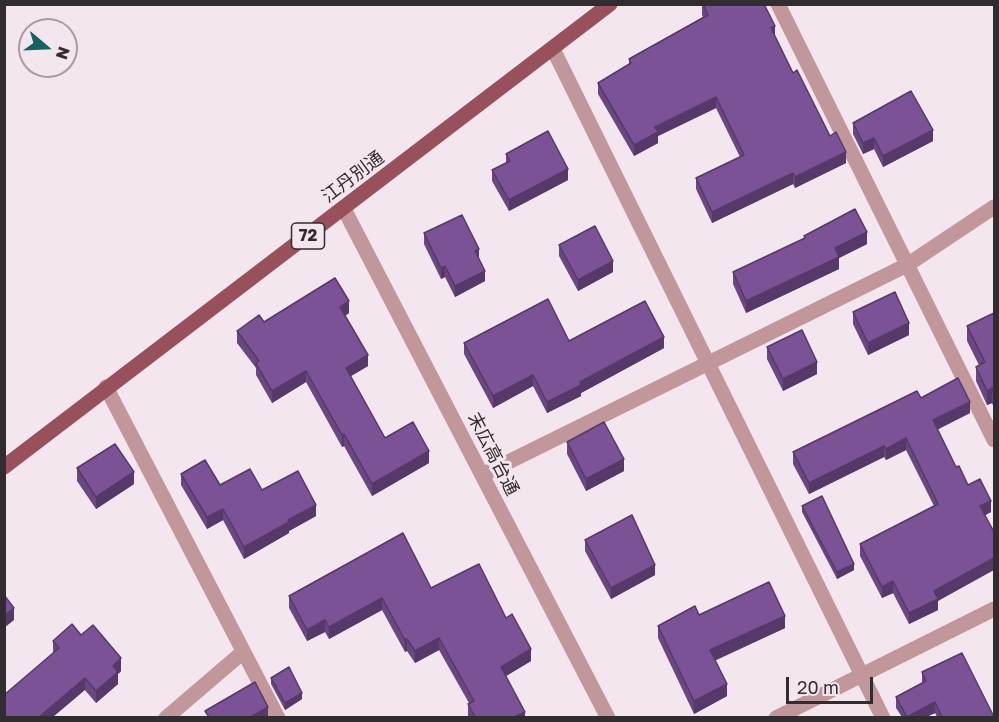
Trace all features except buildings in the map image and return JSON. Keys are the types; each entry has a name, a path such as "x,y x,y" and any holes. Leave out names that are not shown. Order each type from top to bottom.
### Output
{"main road":[{"name":"江丹別通","path":"4,466 610,4"}],"street":[{"path":"778,4 994,440"},
{"path":"553,49 883,717"},
{"path":"482,475 907,265 994,207"},
{"name":"末広高台通","path":"344,209 608,717"},
{"path":"106,387 278,717"},
{"path":"776,717 994,609"},
{"path":"166,717 243,652"}]}
